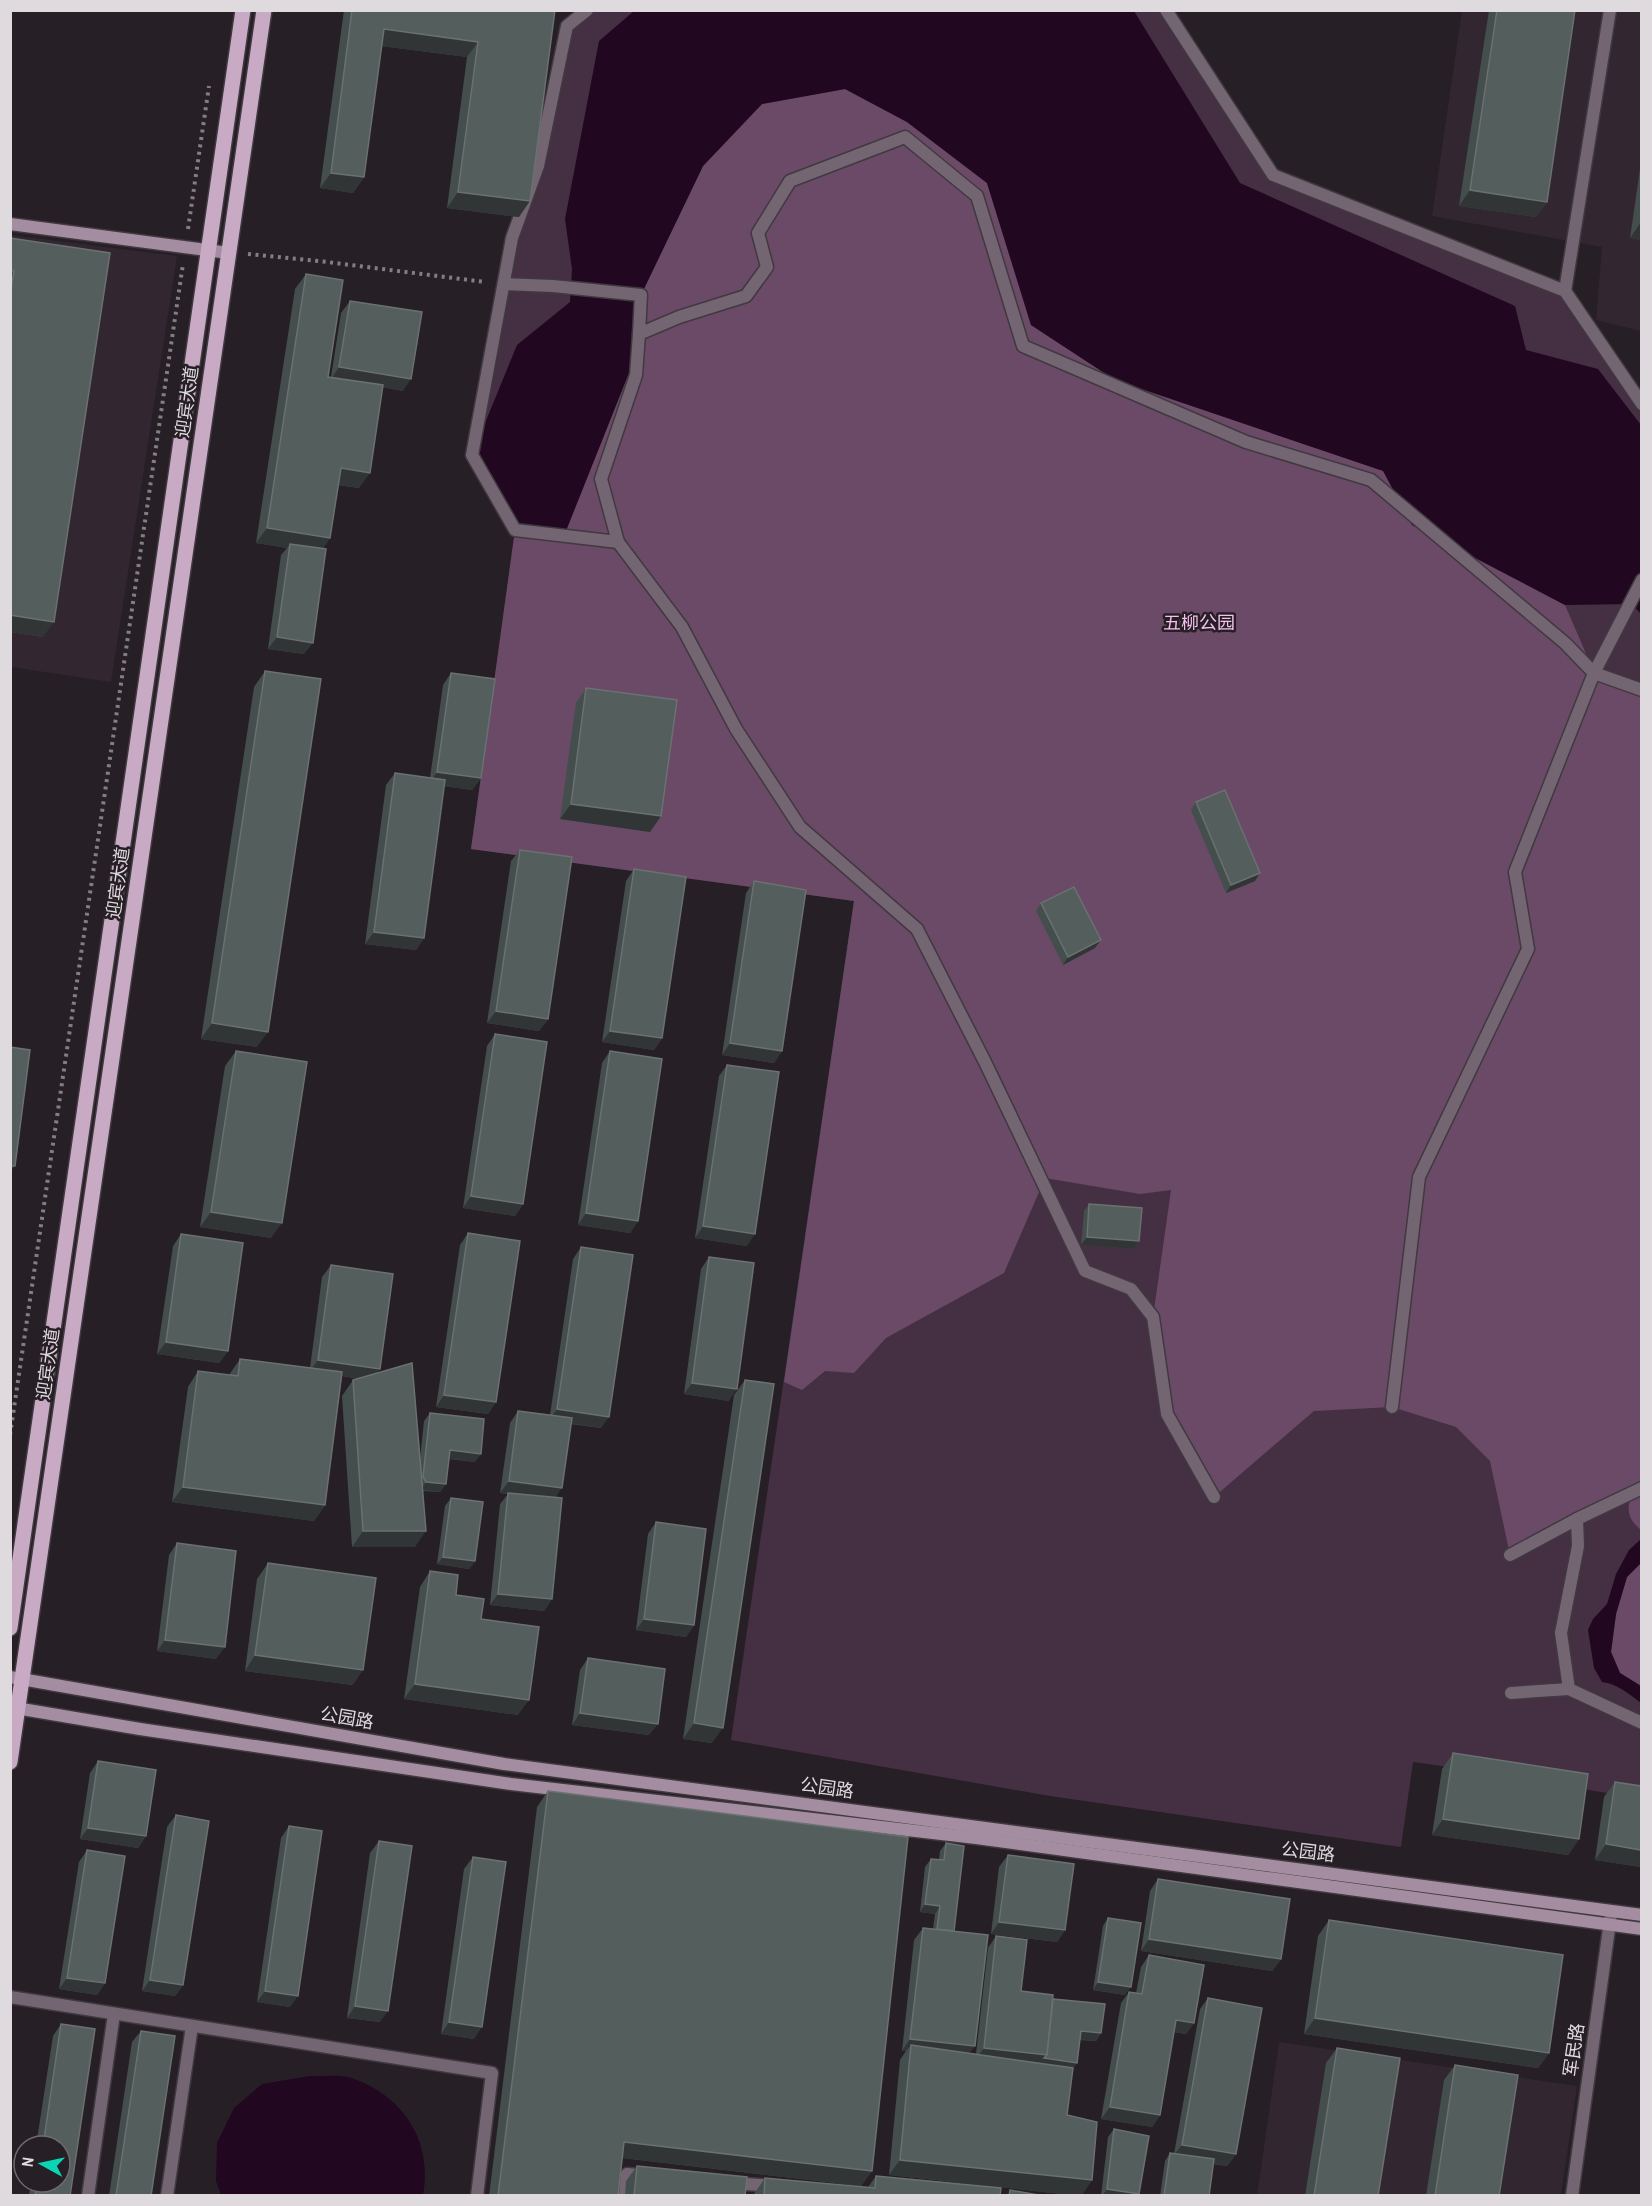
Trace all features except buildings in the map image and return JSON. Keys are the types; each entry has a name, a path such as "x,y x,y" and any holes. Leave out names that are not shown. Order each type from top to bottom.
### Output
{"main road":[{"name":"迎宾大道","path":"10,1628 243,10"},
{"name":"迎宾大道","path":"10,1762 16,1678 264,10"}],"street":[{"path":"586,10 567,26 538,166 512,238 472,455 514,530 618,542"},
{"path":"1166,10 1273,176 1565,291 1641,404"},
{"path":"1565,291 1610,10"},
{"path":"639,334 679,317 746,296 767,267 758,233 790,181 905,137 977,196 1023,346 1246,442 1371,480 1565,643 1594,673 1641,690"},
{"path":"10,224 229,253"},
{"path":"504,284 553,286 641,296 636,375 601,479 618,542 682,627 736,729 800,827 917,929 985,1062 1085,1271 1131,1289 1153,1317 1167,1414 1214,1497"},
{"path":"1392,1407 1419,1177 1528,949 1515,872 1594,673 1641,580"},
{"path":"1510,1555 1641,1488"},
{"path":"1569,1689 1561,1633 1578,1546 1577,1520"},
{"name":"公园路","path":"16,1678 504,1764 1641,1915"},
{"path":"1511,1693 1569,1689 1641,1723"},
{"path":"14,1708 511,1784 976,1838 1641,1929"},
{"name":"军民路","path":"1572,2196 1612,1910"},
{"path":"10,1997 492,2073 477,2196"},
{"path":"88,2196 114,2014"},
{"path":"166,2196 192,2026"},
{"path":"625,2196 627,2174 660,2177"},
{"path":"715,2182 748,2190 783,2187"}],"path":[{"path":"10,1435 210,81"},
{"path":"229,253 327,262 504,284"}],"shaded area":[{"path":"634,11 1134,11 1240,183 1515,306 1526,350 1598,369 1641,425 1641,614 1632,604 1565,605 1412,525 1383,471 1115,380 1031,325 987,183 907,122 845,89 762,104 703,166 641,295 639,348 566,531 515,530 472,455 517,345 570,302 572,269 565,219 599,41"},
{"path":"1462,11 1641,11 1641,331 1596,320 1602,247 1432,216"},
{"path":"10,235 177,256 111,682 11,667"},
{"path":"1641,1539 1641,1563 1627,1577 1616,1614 1611,1652 1620,1673 1641,1686 1641,1703 1618,1687 1602,1682 1594,1668 1588,1630 1593,1619 1607,1604 1616,1574 1629,1550"},
{"path":"1279,2042 1577,2086 1561,2195 1257,2196"},
{"path":"310,2076 351,2078 386,2096 399,2108 418,2139 423,2156 425,2175 423,2195 221,2195 216,2181 217,2143 234,2108 262,2084"}],"green space":[{"name":"五柳公园","path":"587,11 1166,11 1273,175 1565,291 1641,404 1641,1799 1499,1774 1413,1762 1401,1847 1050,1796 731,1740 854,901 471,849 515,530 472,455 512,238 567,26"},
{"name":"五柳公园","path":"845,89 907,122 987,183 1031,325 1115,380 1384,471 1412,525 1565,605 1594,672 1641,690 1641,1530 1633,1522 1629,1513 1633,1493 1510,1555 1490,1461 1456,1427 1392,1407 1314,1411 1214,1497 1167,1414 1153,1317 1171,1190 1140,1194 1045,1178 1004,1273 886,1338 854,1373 825,1371 802,1390 784,1382 854,901 471,849 515,530 641,295 703,166 762,104"},
{"path":"1641,1563 1641,1686 1620,1673 1611,1652 1616,1614 1627,1577"}]}
